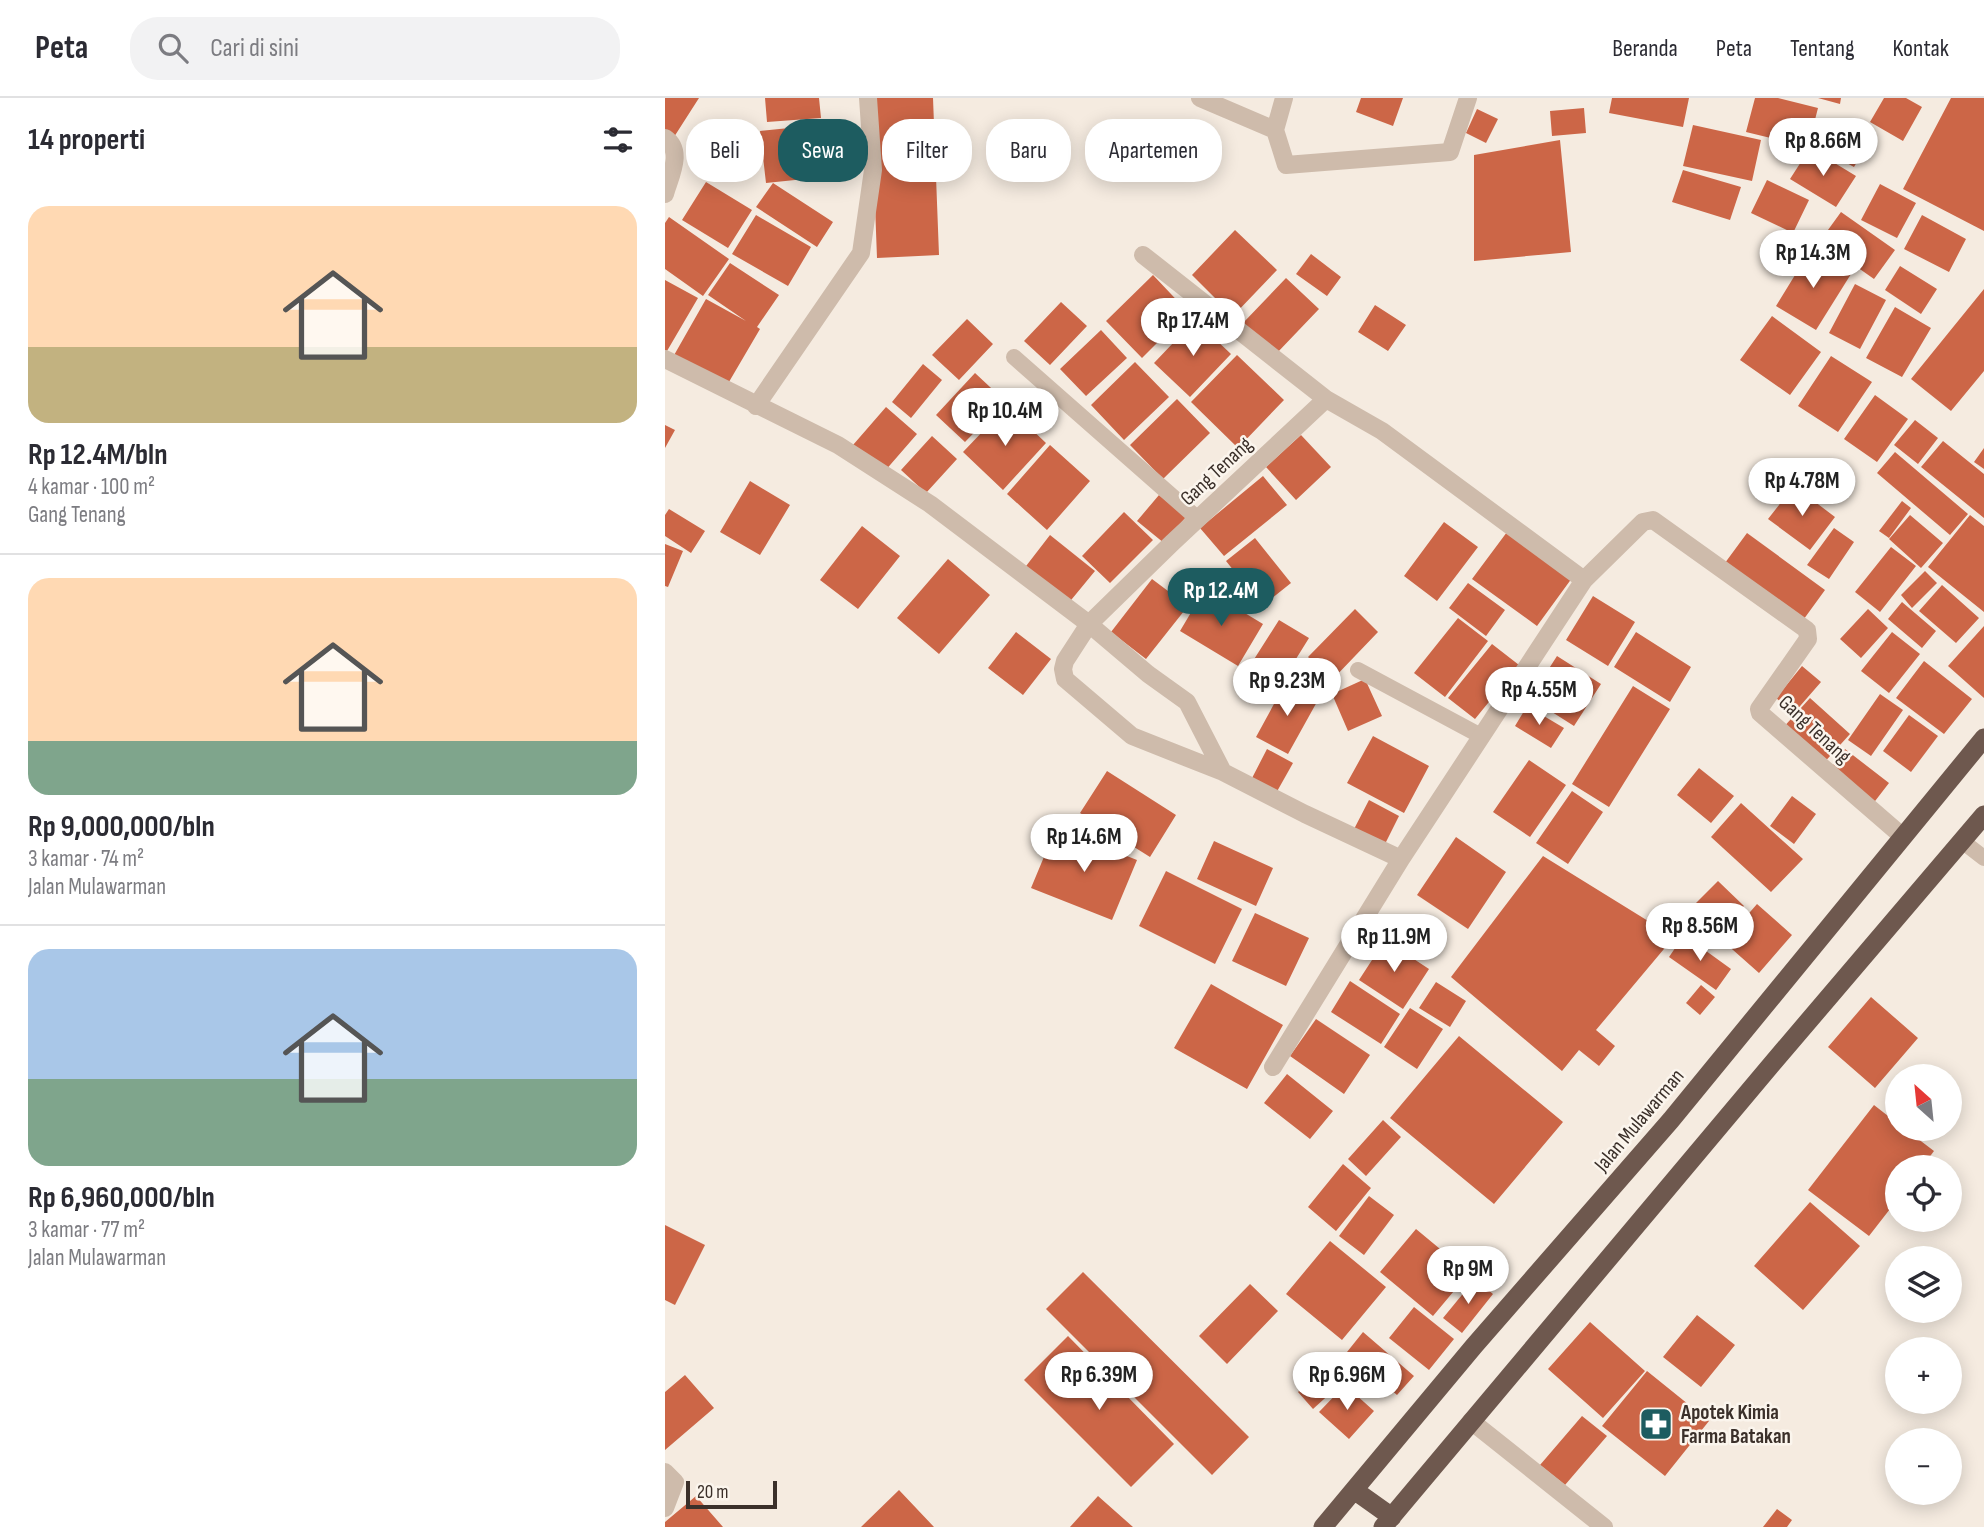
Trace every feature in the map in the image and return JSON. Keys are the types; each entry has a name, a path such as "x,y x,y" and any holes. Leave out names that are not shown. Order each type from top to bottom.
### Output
{"highway":[{"name":"Jalan Mulawarman","path":"1324,1527 1474,1346 1671,1120 1984,738"},
{"path":"1354,1490 1387,1522 1984,815"}],"street":[{"path":"757,406 861,253 873,170 868,98"},
{"path":"1200,98 1275,130"},
{"path":"1284,98 1275,130 1286,165 1450,152 1468,98"},
{"path":"665,138 674,149 675,159 665,194"},
{"path":"1143,255 1326,399 1382,431 1584,580"},
{"path":"665,359 838,445 930,504 1187,702 1223,772"},
{"name":"Gang Tenang","path":"1326,399 1089,624 1065,661 1063,669 1065,679 1132,736 1223,772 1401,859"},
{"name":"Gang Tenang","path":"1273,1067 1401,859 1584,580 1643,522 1653,520 1807,630 1808,639 1759,709 1760,713 1902,836"},
{"path":"1471,1421 1604,1527"},
{"path":"665,1508 670,1477"}],"lane":[{"path":"1014,357 1198,519"},
{"path":"1358,670 1481,736"},
{"path":"1962,841 1984,858"}],"building":[{"path":"665,98 699,98 674,137 665,132"},
{"path":"765,98 819,98 821,118 778,119 778,121 767,122"},
{"path":"871,98 933,98 934,119 882,119 882,182 936,182 939,255 877,258"},
{"path":"1361,98 1403,98 1393,126 1356,112"},
{"path":"1612,98 1689,98 1683,127 1609,113"},
{"path":"1755,98 1778,98 1818,108 1808,147 1746,132"},
{"path":"1818,98 1841,98 1840,104"},
{"path":"1884,98 1906,98 1922,107 1903,141 1870,122"},
{"path":"1951,98 1984,98 1984,231 1903,189"},
{"path":"1584,108 1586,133 1552,136 1550,111"},
{"path":"1477,109 1498,119 1486,143 1466,133"},
{"path":"1838,124 1869,141 1854,167 1823,150"},
{"path":"1693,125 1761,140 1752,181 1683,166"},
{"path":"778,129 778,182 766,183 764,131"},
{"path":"1560,140 1571,252 1474,261 1474,155"},
{"path":"1810,148 1856,176 1836,207 1790,179"},
{"path":"1683,170 1741,187 1730,220 1672,202"},
{"path":"1767,180 1809,200 1793,233 1751,213"},
{"path":"706,182 752,210 728,248 682,220"},
{"path":"773,183 833,222 817,247 756,207"},
{"path":"1880,184 1916,203 1897,238 1861,220"},
{"path":"1841,212 1895,250 1874,279 1820,241"},
{"path":"756,215 811,247 788,286 732,254"},
{"path":"1922,215 1966,239 1949,272 1904,249"},
{"path":"669,217 729,259 703,296 665,269 665,223"},
{"path":"1235,230 1277,270 1233,316 1192,275"},
{"path":"1811,249 1851,274 1816,330 1776,306"},
{"path":"1311,254 1341,277 1327,296 1296,274"},
{"path":"730,263 779,295 757,327 760,329 726,387 673,357 706,299 746,321 708,295"},
{"path":"1900,266 1937,289 1921,314 1885,290"},
{"path":"1153,275 1188,312 1142,358 1106,321"},
{"path":"1286,278 1319,309 1276,354 1243,323"},
{"path":"665,280 698,298 667,351 665,350"},
{"path":"1855,284 1886,300 1860,349 1829,333"},
{"path":"1984,289 1984,371 1951,411 1911,379"},
{"path":"1061,302 1087,326 1050,365 1024,341"},
{"path":"1375,305 1406,325 1388,351 1358,332"},
{"path":"1895,307 1931,328 1902,377 1866,358"},
{"path":"1772,316 1821,352 1790,395 1740,360"},
{"path":"967,319 993,344 959,380 932,355"},
{"path":"1195,320 1231,354 1190,397 1154,363"},
{"path":"1101,330 1127,358 1086,396 1060,369"},
{"path":"1237,355 1284,400 1238,448 1191,402"},
{"path":"1831,356 1872,382 1838,432 1798,406"},
{"path":"1135,362 1169,397 1124,440 1091,405"},
{"path":"923,364 942,380 911,418 892,402"},
{"path":"975,373 1005,401 965,442 936,415"},
{"path":"1875,395 1908,419 1877,462 1844,439"},
{"path":"1177,399 1210,433 1163,479 1130,445"},
{"path":"1007,406 1046,443 1003,490 963,452"},
{"path":"886,407 917,434 884,472 853,445"},
{"path":"1915,420 1938,438 1918,464 1894,445"},
{"path":"665,425 675,430 665,448"},
{"path":"1301,435 1331,467 1296,500 1266,467"},
{"path":"932,436 957,459 926,493 901,470"},
{"path":"1943,441 1984,474 1984,518 1921,467"},
{"path":"1050,445 1090,481 1047,530 1007,494"},
{"path":"1984,448 1984,469 1974,462"},
{"path":"1895,452 1968,514 1950,535 1877,473"},
{"path":"1263,476 1287,505 1224,556 1200,528"},
{"path":"750,481 790,505 760,555 720,532"},
{"path":"1794,486 1835,517 1810,550 1768,519"},
{"path":"1159,495 1186,517 1164,543 1137,521"},
{"path":"1902,501 1911,508 1889,538 1879,531"},
{"path":"669,509 705,531 691,553 665,536 665,515"},
{"path":"1124,512 1153,540 1110,583 1082,556"},
{"path":"1910,515 1943,543 1921,568 1889,539"},
{"path":"1970,515 1984,526 1984,612 1928,567"},
{"path":"1444,522 1478,547 1437,601 1404,576"},
{"path":"862,526 900,556 858,609 820,580"},
{"path":"1834,528 1854,542 1829,579 1807,565"},
{"path":"1507,532 1572,578 1537,626 1472,579"},
{"path":"1747,533 1825,590 1801,623 1722,567"},
{"path":"1050,535 1095,571 1067,605 1023,570"},
{"path":"1255,538 1291,583 1262,606 1226,561"},
{"path":"665,544 683,551 668,587 665,586"},
{"path":"1891,547 1916,566 1880,612 1855,592"},
{"path":"948,559 990,595 939,654 897,618"},
{"path":"1925,571 1937,583 1912,608 1901,595"},
{"path":"1152,579 1188,606 1146,659 1111,632"},
{"path":"1468,583 1505,610 1486,636 1449,608"},
{"path":"1942,585 1979,618 1956,643 1919,611"},
{"path":"1205,589 1263,624 1238,666 1180,631"},
{"path":"1593,596 1635,622 1608,666 1566,640"},
{"path":"1902,602 1936,631 1922,648 1888,619"},
{"path":"1355,609 1378,632 1332,680 1308,657"},
{"path":"1868,609 1888,628 1861,658 1840,639"},
{"path":"1458,618 1488,641 1445,697 1414,673"},
{"path":"1279,620 1309,638 1281,683 1251,664"},
{"path":"1984,626 1984,698 1948,666"},
{"path":"1016,632 1051,659 1023,695 988,668"},
{"path":"1636,632 1691,667 1670,702 1614,667"},
{"path":"1892,632 1920,654 1889,693 1861,671"},
{"path":"1492,644 1519,665 1475,719 1448,698"},
{"path":"1557,656 1601,684 1574,726 1530,698"},
{"path":"1924,661 1972,699 1944,734 1896,698"},
{"path":"1802,666 1821,682 1794,713 1776,698"},
{"path":"1365,679 1382,716 1348,731 1332,694"},
{"path":"1286,682 1318,700 1288,754 1256,737"},
{"path":"1633,686 1670,709 1609,807 1572,784"},
{"path":"1880,694 1903,710 1871,756 1848,740"},
{"path":"1810,698 1850,734 1821,766 1781,730"},
{"path":"1527,706 1564,728 1551,748 1515,726"},
{"path":"1909,715 1938,736 1911,772 1883,751"},
{"path":"1373,736 1429,766 1404,813 1347,783"},
{"path":"1267,749 1293,763 1275,795 1250,782"},
{"path":"1845,749 1889,783 1872,805 1828,772"},
{"path":"1529,760 1566,785 1530,837 1493,812"},
{"path":"1699,768 1734,796 1711,823 1677,795"},
{"path":"1107,771 1176,815 1150,857 1080,813"},
{"path":"1572,791 1603,812 1568,864 1536,843"},
{"path":"1792,796 1816,814 1794,844 1770,826"},
{"path":"1369,800 1399,816 1383,848 1352,833"},
{"path":"1741,803 1803,859 1771,892 1711,837"},
{"path":"1056,828 1137,860 1112,920 1031,888"},
{"path":"1456,837 1506,872 1468,929 1417,895"},
{"path":"1214,841 1273,868 1256,906 1197,879"},
{"path":"1543,856 1674,937 1596,1030 1615,1046 1599,1066 1579,1050 1562,1071 1451,977"},
{"path":"1166,871 1242,909 1215,964 1139,926"},
{"path":"1718,881 1744,906 1709,942 1683,916"},
{"path":"1757,904 1792,935 1759,973 1724,942"},
{"path":"1255,913 1309,938 1286,986 1232,961"},
{"path":"1684,935 1731,969 1716,990 1669,957"},
{"path":"1385,940 1429,969 1403,1009 1359,980"},
{"path":"1350,981 1400,1014 1381,1044 1331,1012"},
{"path":"1436,982 1466,1001 1450,1027 1419,1008"},
{"path":"1211,984 1283,1025 1247,1089 1174,1048"},
{"path":"1701,985 1715,997 1700,1015 1686,1003"},
{"path":"1871,997 1918,1038 1896,1064 1885,1064 1885,1076 1875,1088 1828,1047"},
{"path":"1410,1008 1443,1029 1417,1069 1384,1047"},
{"path":"1316,1019 1370,1055 1344,1094 1290,1056"},
{"path":"1459,1036 1563,1122 1494,1204 1390,1118"},
{"path":"1287,1074 1333,1111 1310,1139 1264,1103"},
{"path":"1874,1105 1885,1114 1885,1141 1921,1141 1934,1151 1931,1155 1885,1155 1885,1215 1869,1236 1808,1190"},
{"path":"1383,1120 1401,1137 1366,1176 1348,1159"},
{"path":"1343,1164 1371,1188 1336,1231 1308,1207"},
{"path":"1369,1196 1394,1215 1364,1255 1339,1236"},
{"path":"1810,1202 1860,1246 1803,1310 1754,1266"},
{"path":"665,1225 705,1245 675,1305 665,1300"},
{"path":"1416,1229 1469,1273 1433,1316 1380,1272"},
{"path":"1330,1241 1386,1287 1342,1340 1286,1294"},
{"path":"1083,1272 1249,1437 1212,1475 1046,1309"},
{"path":"1475,1279 1493,1294 1462,1333 1443,1318"},
{"path":"1250,1284 1278,1311 1227,1364 1199,1336"},
{"path":"1414,1307 1454,1339 1429,1370 1389,1338"},
{"path":"1697,1315 1735,1345 1701,1387 1663,1357"},
{"path":"1590,1322 1645,1371 1603,1418 1548,1369"},
{"path":"1363,1332 1414,1376 1397,1395 1347,1352"},
{"path":"1068,1336 1174,1444 1131,1487 1024,1380"},
{"path":"1330,1363 1345,1380 1313,1409 1298,1392"},
{"name":"Apotek Kimia Farma Batakan","path":"1647,1371 1709,1421 1665,1476 1602,1426"},
{"path":"685,1375 714,1408 665,1450 665,1392"},
{"path":"1345,1385 1374,1411 1349,1439 1319,1412"},
{"path":"1582,1416 1607,1436 1565,1485 1540,1465"},
{"path":"899,1490 934,1527 861,1527"},
{"path":"696,1496 723,1527 665,1527 665,1522"},
{"path":"1098,1496 1133,1527 1070,1527"},
{"path":"1777,1509 1792,1520 1787,1527 1763,1527"}],"place":[{"name":"Apotek Kimia Farma Batakan","path":"1656,1424"}]}
